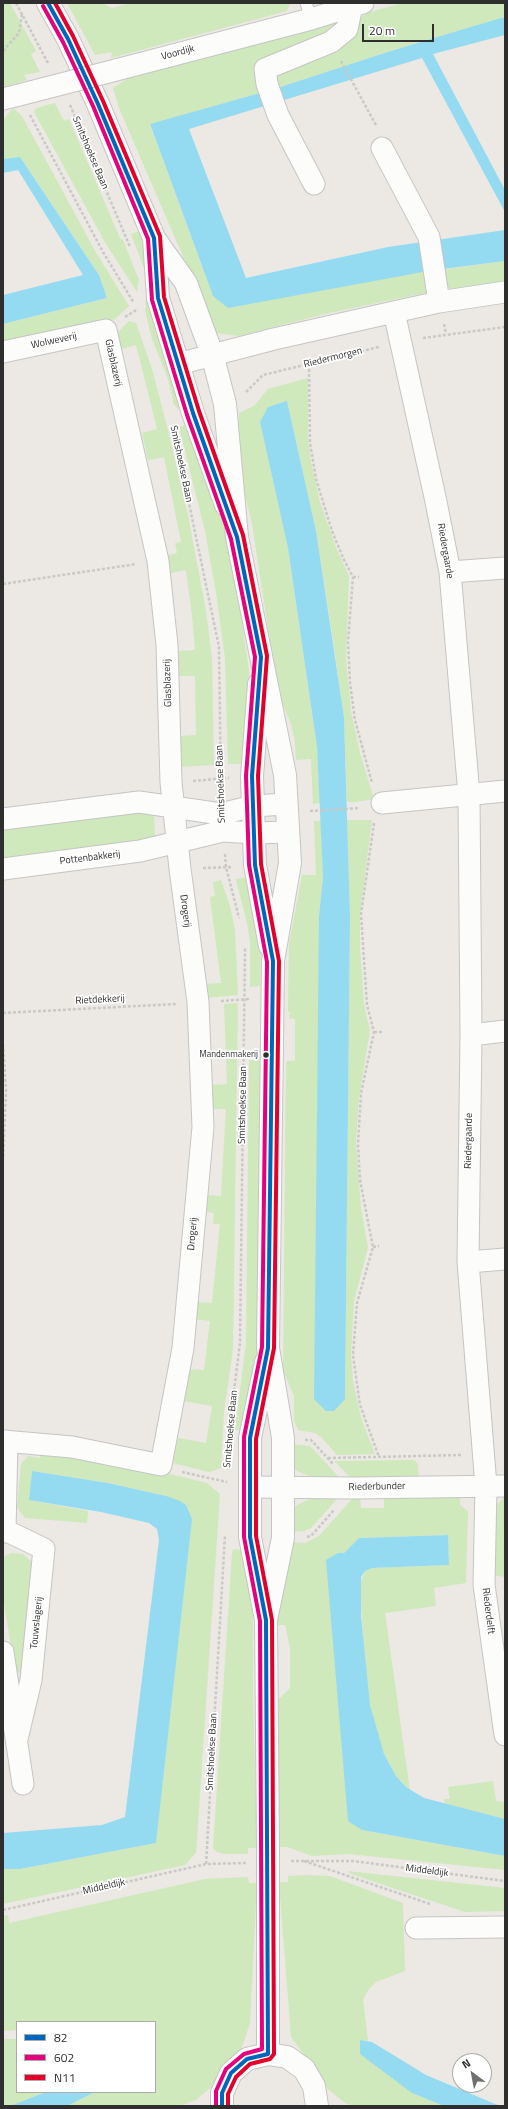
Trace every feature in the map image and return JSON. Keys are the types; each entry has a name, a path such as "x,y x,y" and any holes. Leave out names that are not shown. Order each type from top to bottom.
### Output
{"street":[{"name":"Smitshoekse Baan","path":"48,3 68,39 98,104 154,238 186,283 212,354 225,404 237,537 285,775 290,863 272,961 268,1348 283,1438 283,1538 266,1620"},
{"name":"Voordijk","path":"11,97 116,70 309,11 357,4"},
{"name":"Voordijk","path":"314,184 278,115 267,84 265,68 331,42 346,29 357,4"},
{"path":"382,148 429,237 439,302"},
{"name":"Smitshoekse Baan","path":"154,238 158,298 193,413 237,537"},
{"path":"178,364 212,354 439,302 505,292"},
{"name":"Riedergaarde","path":"394,312 436,498 450,572 469,795 471,1035 468,1262 482,1455 496,1486"},
{"name":"Wolweverij","path":"3,352 106,330"},
{"name":"Glasblazerij","path":"106,330 158,561 167,645 173,805"},
{"path":"450,572 505,568"},
{"name":"Smitshoekse Baan","path":"261,656 252,776 255,865 272,961"},
{"path":"379,811 469,795 505,791"},
{"name":"Pottenbakkerij","path":"3,819 139,802 173,805 254,834 288,832"},
{"name":"Pottenbakkerij","path":"3,868 140,851 177,843 253,806 286,804"},
{"path":"173,805 177,843"},
{"name":"Drogerij","path":"161,1464 183,1348 203,1127 198,1002 177,843"},
{"path":"471,1035 505,1031"},
{"path":"468,1262 505,1259"},
{"name":"Smitshoekse Baan","path":"268,1348 250,1438 250,1537 266,1620 268,2054"},
{"path":"5,1441 72,1447 161,1464"},
{"name":"Touwslagerij","path":"5,1441 4,1531 44,1549 31,1680 17,1739"},
{"name":"Riederbunder","path":"250,1487 283,1486 354,1488 496,1486"},
{"name":"Riederdelft","path":"496,1486 484,1586 505,1736"},
{"name":"Touwslagerij","path":"3,1652 23,1784"},
{"path":"416,1928 505,1928"},
{"path":"222,2106 222,2093 231,2073 247,2059 268,2054 287,2058 304,2069 314,2086 317,2106"}],"path":[{"path":"16,3 52,70"},
{"path":"3,51 19,33 22,13"},
{"path":"342,63 381,135 382,148"},
{"path":"11,97 141,316"},
{"name":"Smitshoekse Baan","path":"67,98 130,248"},
{"path":"138,309 139,303"},
{"name":"Riedermorgen","path":"225,404 239,399 263,375 400,342 446,334 505,327"},
{"path":"309,364 310,443 316,479 332,531 353,577 348,642 350,683 355,720 373,784"},
{"name":"Smitshoekse Baan","path":"175,435 219,647 222,822 226,867 239,919"},
{"path":"3,584 158,561"},
{"path":"353,577 360,577"},
{"path":"316,810 356,808"},
{"path":"379,811 361,914 367,1005 374,1032 361,1093 358,1144 360,1180 373,1247 357,1303 353,1355 360,1405 380,1457"},
{"name":"Smitshoekse Baan","path":"233,1398 240,1343 245,941"},
{"name":"Rietdekkerij","path":"3,1013 198,1002"},
{"path":"374,1032 382,1032"},
{"path":"3,1044 6,1091 3,1160"},
{"path":"373,1247 379,1246"},
{"path":"328,1458 482,1455"},
{"path":"161,1464 174,1470 227,1482"},
{"name":"Smitshoekse Baan","path":"227,1474 227,1490"},
{"name":"Smitshoekse Baan","path":"206,1864 225,1528"},
{"name":"Middeldijk","path":"432,1905 302,1860 353,1861 505,1881"},
{"name":"Middeldijk","path":"3,1910 206,1864"}],"green space":[{"path":"3,3 10,3 36,51 31,54 40,72 24,75 27,80 3,87"},
{"path":"67,3 101,3 112,8 130,3 290,3 287,11 111,58 112,52 95,55"},
{"path":"403,3 505,3 505,18 394,50 274,89 276,69 357,22 361,17 370,12"},
{"path":"342,19 335,31 263,60 263,92 150,125 213,296 428,271 429,288 425,293 329,313 238,336 216,333 119,108 113,88 128,78"},
{"path":"55,103 64,121 69,119 120,238 123,240 139,280 137,292 106,244 34,112 36,108"},
{"path":"13,108 22,116 94,249 129,306 115,319 3,346 3,324 107,298 99,275 20,157 3,159 3,120"},
{"path":"139,231 148,252 184,409 178,409 174,405 168,379 152,339 145,311 148,279 131,234"},
{"path":"505,261 505,282 451,289 445,286 441,270"},
{"path":"129,321 136,323 152,369 188,515 206,611 212,657 214,765 180,767 180,736 196,735 195,676 179,676 179,651 195,650 192,615 186,570 171,573 167,555 177,553 175,543 181,542 164,457 148,460 142,433 157,429 136,345 121,349 116,334"},
{"path":"308,378 308,438 311,462 320,502 337,550 349,576 346,659 351,711 360,753 374,799 355,802 347,802 344,717 334,647 316,531 287,401 260,422 288,548 317,747 320,803 313,804 311,759 296,760 295,741 291,724 278,693 252,524 238,466 239,413 254,406 268,389"},
{"path":"189,424 213,477 224,523 240,608 253,699 252,712 243,741 245,764 228,764 225,659 217,599 205,531 179,427"},
{"path":"140,808 154,814 155,836 142,843 3,862 3,825"},
{"path":"347,820 372,820 360,915 360,947 364,1004 370,1031 359,1097 356,1142 361,1208 368,1248 354,1301 351,1354 353,1380 361,1418 375,1454 337,1455 321,1437 315,1433 298,1430 294,1421 294,1396 283,1370 286,1061 295,1061 295,1019 289,1018 290,1012 288,1011 289,944 302,875 316,875 314,821 321,821 323,877 319,916 345,1399 350,916"},
{"path":"250,877 261,949 260,986 250,987 250,941 236,879"},
{"path":"221,880 230,906 235,930 238,995 206,998 206,984 221,983 210,897 215,896 213,882"},
{"path":"238,1003 233,1349 224,1412 221,1468 209,1472 173,1463 178,1438 206,1443 212,1406 183,1401 188,1369 204,1370 210,1321 194,1319 196,1302 212,1303 220,1224 213,1224 214,1213 204,1212 206,1195 221,1196 226,1109 210,1109 210,1085 227,1084 224,1004"},
{"path":"249,1060 260,1061 257,1365 254,1382 243,1410 244,1430 235,1430 246,1343"},
{"path":"290,1444 310,1446 337,1475 337,1478 314,1478 290,1468"},
{"path":"42,1450 145,1468 207,1483 220,1494 196,1853 185,1865 3,1904 3,1869 20,1869 156,1843 166,1496 108,1483 32,1471 29,1500 88,1511 87,1523 25,1518 17,1508 21,1464 28,1456 40,1458"},
{"path":"414,1460 418,1464 419,1477 351,1478 334,1461"},
{"path":"460,1496 460,1505 468,1511 466,1583 434,1588 436,1606 385,1613 410,1791 396,1776 384,1754 376,1731 370,1705 364,1656 360,1584 365,1571 371,1568 449,1565 448,1535 359,1538 344,1553 348,1820 362,1830 505,1856 505,1870 349,1854 312,1856 287,1847 279,1847 278,1700 290,1688 290,1647 285,1625 278,1625 278,1595 290,1542 305,1543 319,1536 354,1497 360,1497 361,1508 384,1508 384,1497"},
{"path":"314,1497 338,1498 311,1528 304,1531 290,1532 291,1508"},
{"path":"505,1497 505,1577 493,1575 495,1511 497,1504"},
{"path":"234,1549 241,1550 253,1585 253,1694 257,1848 248,1848 248,1854 224,1854 217,1852 213,1848 232,1553"},
{"path":"11,1553 23,1554 33,1563 22,1670 20,1673 15,1671 3,1597 3,1557"},
{"path":"493,1781 496,1801 505,1802 505,1819 445,1804 444,1799 450,1799 448,1787"},
{"path":"347,1871 505,1888 505,1911 465,1912 351,1874"},
{"path":"288,1876 330,1876 403,1903 405,1971 376,1982 369,1989 363,1999 368,2041 360,2040 412,2093 444,2106 353,2106 345,2103 329,2090 291,2037 279,1882 288,1882"},
{"path":"248,1877 249,1883 257,1883 250,2023 242,2047 221,2072 211,2087 196,2100 179,2106 67,2106 93,2093 156,2093 156,2021 16,2021 16,2030 3,2031 3,1916 8,1915 9,1923 205,1879"},
{"path":"3,2039 16,2039 16,2093 43,2093 10,2106 3,2106"}],"water":[{"path":"505,18 505,35 433,54 505,190 505,212 422,58 189,129 246,278 388,247 505,230 505,261 428,271 228,308 213,296 150,124 274,89 394,50"},
{"path":"20,157 99,275 107,298 3,324 3,295 83,275 18,170 3,173 3,159"},
{"path":"287,401 316,531 344,717 350,916 345,1399 334,1411 326,1411 314,1399 319,916 323,877 317,747 288,548 260,422 268,407"},
{"path":"32,1471 108,1483 166,1496 186,1505 192,1519 156,1843 20,1869 3,1869 3,1833 102,1825 125,1817 159,1540 157,1529 149,1523 101,1512 29,1500"},
{"path":"448,1535 449,1565 372,1568 365,1571 361,1577 361,1616 370,1705 384,1754 396,1776 406,1787 424,1798 505,1819 505,1856 362,1830 348,1821 326,1560 338,1553 344,1553 359,1538"},
{"path":"360,2040 372,2042 426,2075 452,2086 452,2093 469,2093 500,2106 444,2106 412,2093 360,2054"},
{"path":"43,2093 93,2093 67,2106 10,2106"}],"transit line":[{"name":"82","path":"48,3 68,39 98,104 154,238 158,298 193,413 237,537 261,657 252,776 255,865 273,961 268,1348 250,1438 250,1537 266,1620 268,2054 247,2059 231,2073 222,2093 222,2106"},
{"name":"N11","path":"55,3 73,36 103,101 160,236 164,297 199,411 243,535 267,656 258,776 261,864 279,961 274,1348 256,1439 256,1536 272,1620 274,2054 270,2059 250,2064 236,2077 228,2094 228,2106"},
{"name":"602","path":"43,6 63,42 93,106 148,239 152,300 187,415 231,539 255,657 246,776 249,865 267,962 262,1347 244,1437 244,1537 260,1621 262,2049 244,2054 226,2069 216,2091 216,2106"}],"place":[{"name":"Mandenmakerij","path":"266,1055"}]}
